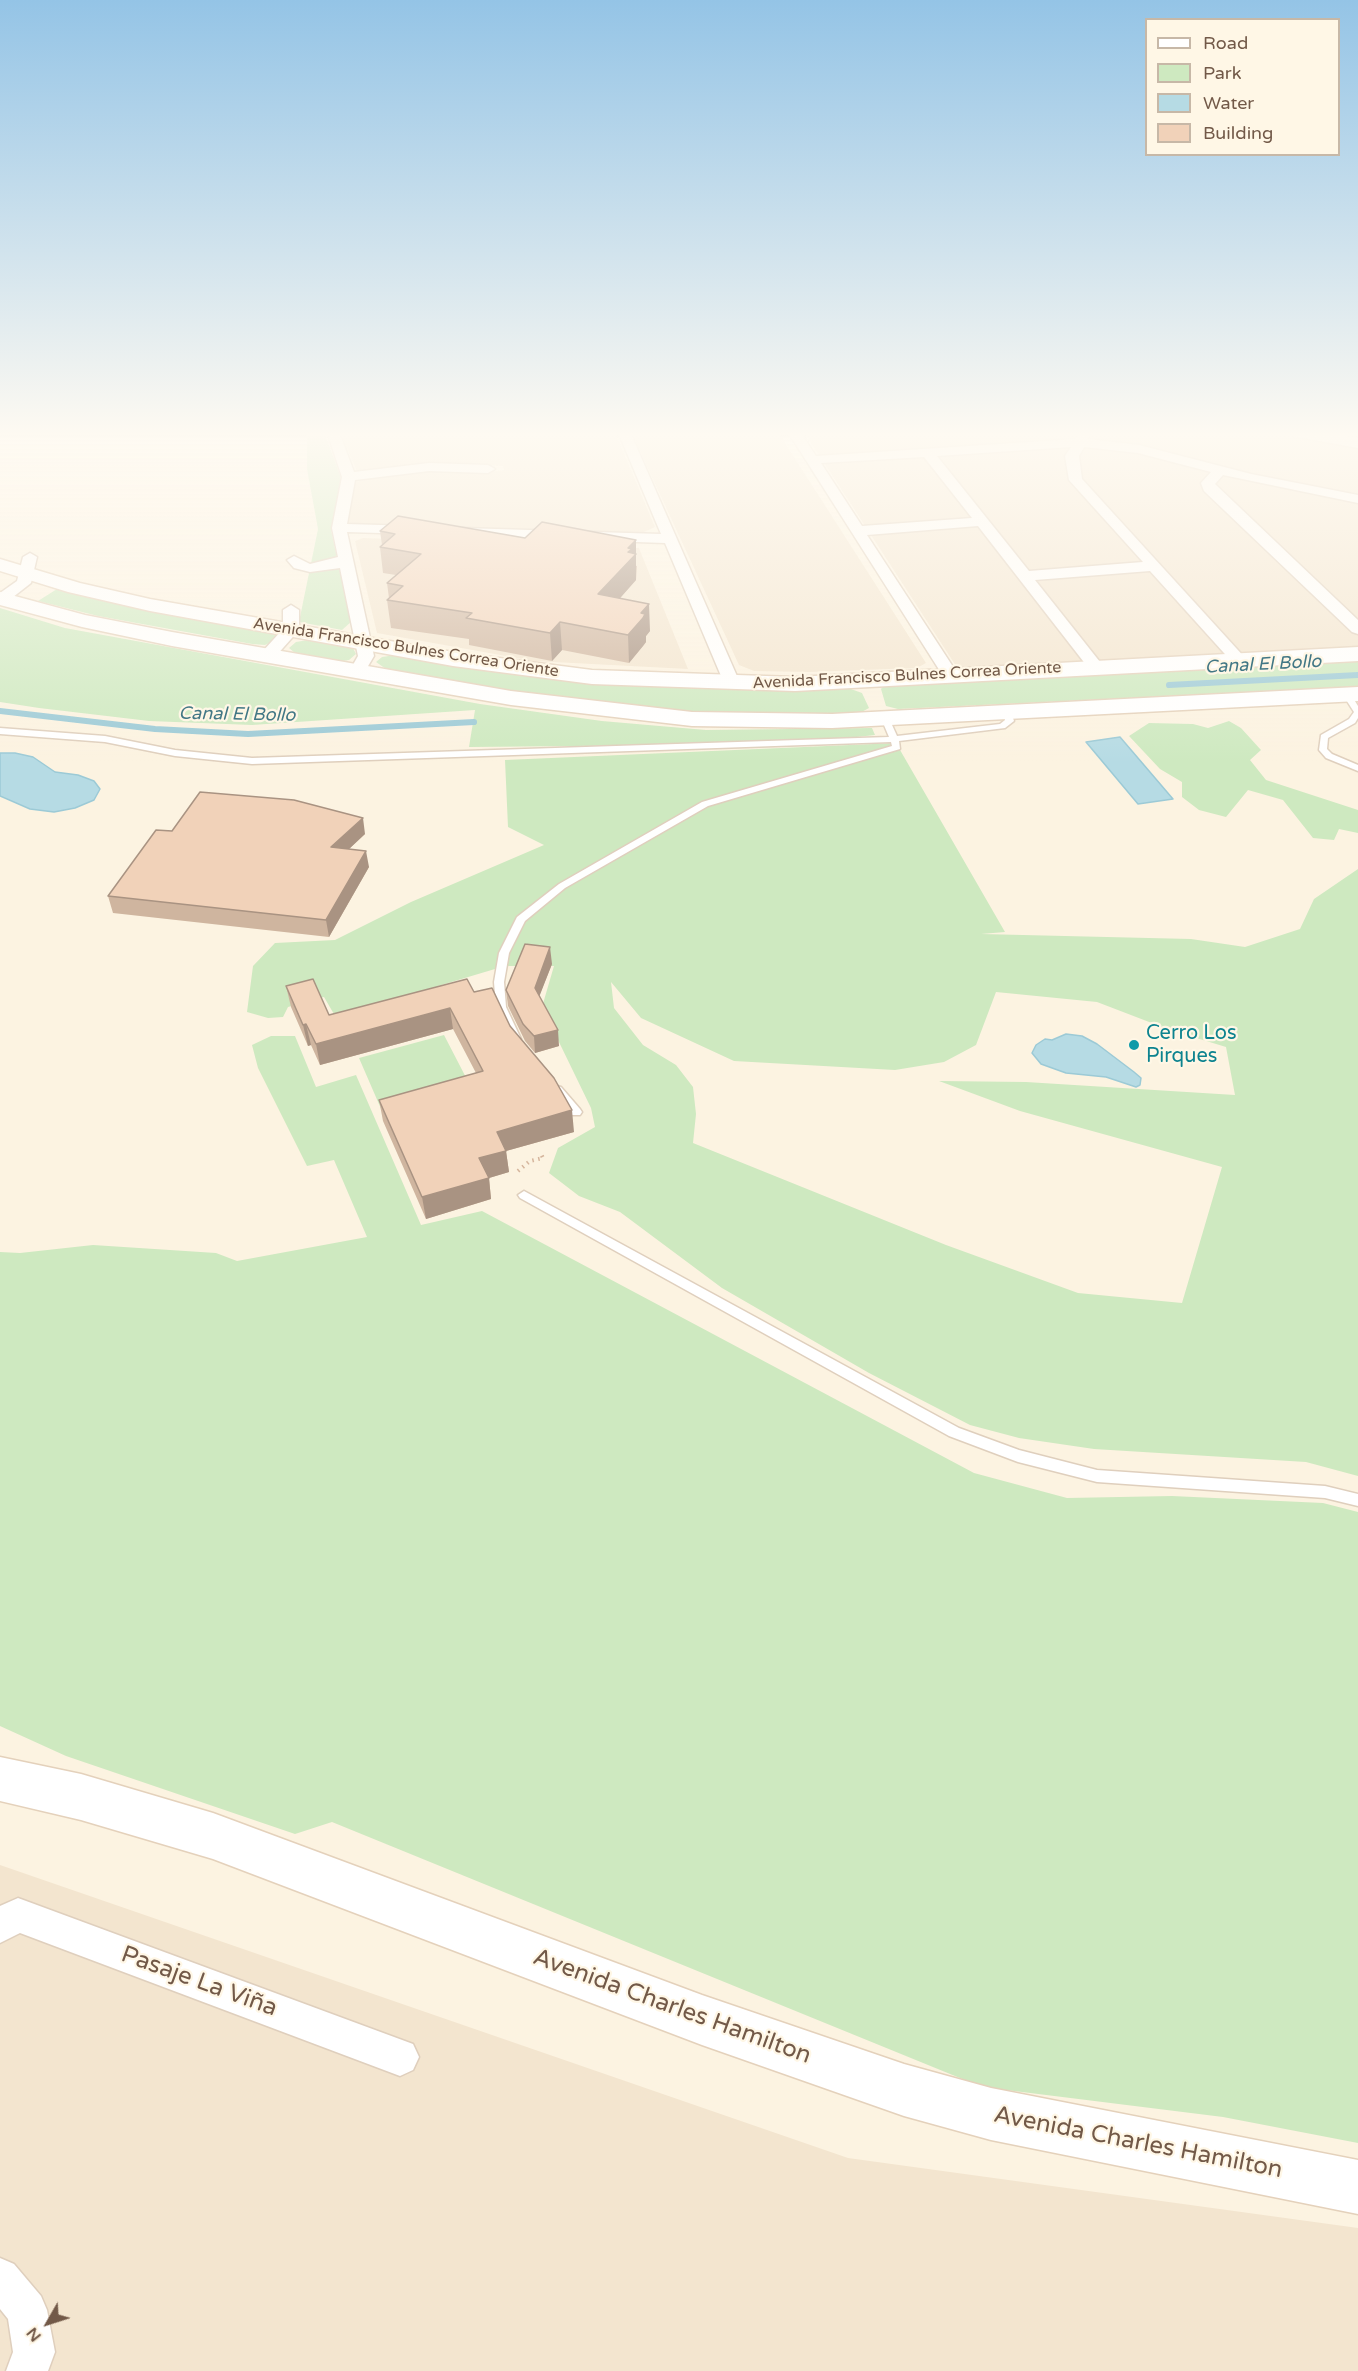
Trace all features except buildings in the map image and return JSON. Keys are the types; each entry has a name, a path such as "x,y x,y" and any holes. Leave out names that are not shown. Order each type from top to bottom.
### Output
{"street":[{"path":"342,543 366,656 358,670"},
{"path":"672,543 732,683"},
{"path":"865,543 951,676"},
{"path":"999,543 1096,667"},
{"path":"1132,543 1239,660"},
{"path":"1267,543 1358,629"},
{"path":"294,560 299,565 310,568 324,568 345,559"},
{"name":"Avenida Francisco Bulnes Correa Oriente","path":"0,565 28,565 122,599 291,620 364,643 488,664 592,677 732,683 869,681 1358,654"},
{"path":"1,598 18,590 24,583 28,565"},
{"path":"1025,576 1153,566"},
{"name":"Avenida Francisco Bulnes Correa Oriente","path":"1,598 126,630 511,698 645,715 889,729 1007,712 1353,695"},
{"path":"269,654 291,620"},
{"path":"869,681 889,729"},
{"name":"Avenida Charles Hamilton","path":"0,1779 81,1797 213,1836 702,2020 904,2090 991,2114 1358,2187"},
{"name":"Pasaje La Viña","path":"0,1925 18,1914 400,2057"},
{"path":"0,2278 27,2310 34,2352 27,2371"}],"lane":[{"path":"1353,695 1358,712 1352,721 1324,737 1323,750 1329,756 1358,768"},
{"path":"0,731 105,740 175,753 252,761 889,729 897,747 705,804 562,886 521,919 504,953 499,982 501,1007 525,1052"},
{"path":"547,1078 576,1112"},
{"path":"524,1195 954,1432 1018,1456 1097,1476 1325,1492 1358,1500"}],"path":[{"path":"518,1172 530,1161 543,1158 540,1152"}],"shaded area":[{"path":"355,543 491,543 639,548 688,669 534,661 377,633"},
{"path":"682,543 849,543 926,663 917,668 809,672 754,671 739,665"},
{"path":"876,543 1358,543 1358,647 958,669"},
{"path":"0,1865 848,2158 1358,2228 1358,2371 0,2371"}],"green space":[{"path":"315,543 334,543 351,622 342,630 299,622"},
{"path":"57,589 111,602 274,631 278,635 276,640 265,645 252,644 98,616 38,601"},
{"path":"0,608 65,628 480,704 602,721 706,730 872,728 875,735 793,744 469,747 475,710 252,725 149,721 39,708 0,702"},
{"path":"308,640 353,648 356,654 349,660 337,662 295,653 289,648 296,642"},
{"path":"395,655 654,686 707,689 851,689 862,693 869,708 858,714 700,713 516,693 386,669 376,662 382,657"},
{"path":"1358,660 1358,687 898,709 886,706 881,689 885,684"},
{"path":"1229,721 1241,728 1261,750 1250,760 1266,780 1358,810 1358,833 1339,829 1334,840 1313,838 1283,800 1248,790 1226,817 1199,810 1182,797 1182,782 1160,769 1129,736 1149,723 1193,724 1208,728"},
{"path":"896,743 1005,932 981,934 1191,939 1245,947 1300,929 1314,899 1358,869 1358,1476 1306,1462 1094,1449 1019,1438 970,1425 869,1373 722,1288 620,1212 579,1196 549,1173 558,1148 595,1127 591,1108 542,1007 554,966 505,966 438,986 439,1000 338,1021 324,997 288,1007 283,1017 268,1018 247,1012 253,966 275,943 335,940 411,902 544,845 508,827 505,760","holes":["611,982 641,1018 734,1061 895,1070 944,1062 976,1045 996,992 1097,1002 1170,1030 1226,1047 1235,1095 1026,1082 939,1081 1020,1111 1222,1167 1182,1303 1078,1293 946,1245 693,1143 696,1114 693,1087 676,1065 643,1045 614,1008"]},
{"path":"444,1035 474,1093 385,1118 359,1058"},
{"path":"271,1036 295,1036 316,1087 356,1075 421,1225 482,1211 974,1473 1067,1498 1172,1496 1323,1503 1358,1512 1358,2143 1223,2117 982,2087 332,1822 295,1834 66,1756 0,1726 0,1252 20,1253 93,1245 216,1253 237,1261 367,1237 334,1160 307,1166 258,1068 252,1045"}],"water":[{"path":"1120,737 1173,799 1138,804 1086,742"},
{"path":"0,753 15,753 33,757 55,772 78,775 94,781 100,789 94,800 75,808 54,812 30,809 0,796"},
{"path":"1066,1034 1082,1036 1097,1044 1141,1078 1140,1085 1136,1087 1106,1077 1066,1073 1041,1064 1032,1053 1036,1045 1045,1039 1052,1040"}],"waterway":[{"name":"Canal El Bollo","path":"1169,685 1358,675"},
{"name":"Canal El Bollo","path":"0,711 155,729 248,734 474,722"}],"place":[{"name":"Cerro Los Pirques","path":"1134,1045"}]}
